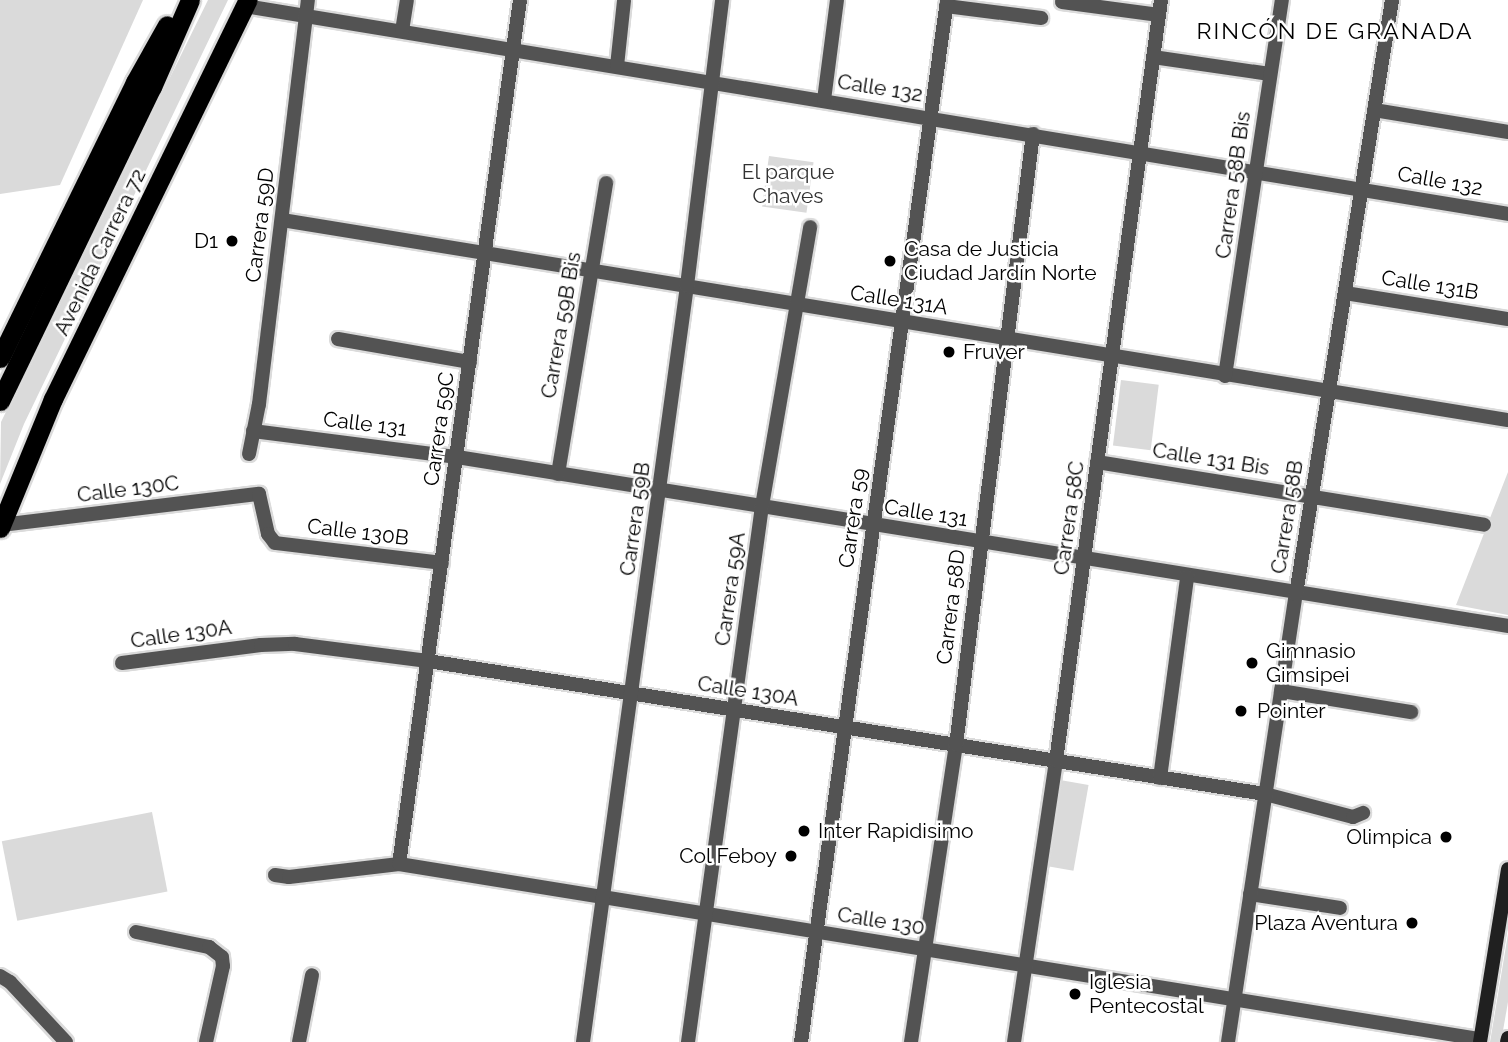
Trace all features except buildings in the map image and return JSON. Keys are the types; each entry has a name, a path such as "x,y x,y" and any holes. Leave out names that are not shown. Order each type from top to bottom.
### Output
{"highway":[{"name":"Avenida Carrera 72","path":"0,358 135,82 182,0"},
{"name":"Avenida Carrera 72","path":"0,401 152,87 190,0"},
{"name":"Avenida Carrera 72","path":"1,527 56,392 247,3"}],"main road":[{"path":"1480,1040 1508,869"}],"street":[{"name":"Carrera 59D","path":"249,454 282,220 308,0"},
{"path":"402,31 407,0"},
{"name":"Carrera 59C","path":"399,864 520,0"},
{"path":"617,66 624,0"},
{"name":"Carrera 59B","path":"583,1042 633,695 722,0"},
{"path":"824,100 836,0"},
{"name":"Carrera 58B Bis","path":"1225,376 1282,0"},
{"name":"Carrera 58B","path":"1228,1042 1296,594 1392,0"},
{"path":"1062,2 1160,7"},
{"name":"Calle 132","path":"247,3 514,50 1508,214"},
{"path":"947,3 1041,18"},
{"name":"Carrera 59","path":"801,1042 947,3"},
{"name":"Carrera 58C","path":"1014,1042 1056,761 1160,7"},
{"path":"1153,57 1270,74"},
{"path":"1374,110 1508,132"},
{"name":"Carrera 58D","path":"911,1042 956,746 1033,134"},
{"name":"Carrera 59B Bis","path":"558,474 606,183"},
{"name":"Calle 131A","path":"282,220 1329,393 1508,420"},
{"name":"Carrera 59A","path":"688,1042 762,506 810,227"},
{"name":"Calle 131B","path":"1345,293 1508,318"},
{"path":"338,339 470,362"},
{"name":"Calle 131","path":"253,431 457,457 1187,577 1508,626"},
{"name":"Calle 131 Bis","path":"1097,462 1484,525"},
{"name":"Calle 130C","path":"1,527 259,494 270,540"},
{"name":"Calle 130B","path":"270,540 281,544 442,563"},
{"path":"1160,778 1187,577"},
{"name":"Calle 130A","path":"122,663 261,645 295,644 428,661 1265,794 1353,817 1363,813"},
{"path":"1281,691 1411,712"},
{"name":"Calle 130","path":"275,875 289,877 399,864 1480,1040"},
{"path":"1250,894 1340,908"},
{"path":"136,932 209,947 222,957 223,966 206,1042"},
{"path":"299,1042 312,975"},
{"path":"0,976 10,982 66,1042"}],"green space":[{"path":"0,0 143,0 60,185 0,194"},
{"path":"208,0 228,0 24,424 0,484 1,422"},
{"name":"El parque Chaves","path":"769,156 814,162 806,213 762,207"},
{"path":"1121,380 1159,385 1151,450 1113,446"},
{"path":"1508,472 1508,615 1456,605"},
{"path":"1060,780 1089,785 1073,871 1045,866"},
{"path":"152,812 167,892 17,921 2,841"},
{"path":"1508,934 1508,1002 1501,1042 1490,1042"}],"place":[{"name":"D1","path":"232,241"},
{"name":"Casa de Justicia Ciudad Jardín Norte","path":"890,261"},
{"name":"Fruver","path":"949,352"},
{"name":"Gimnasio Gimsipei","path":"1252,663"},
{"name":"Pointer","path":"1241,711"},
{"name":"Inter Rapidisimo","path":"804,831"},
{"name":"Olimpica","path":"1446,837"},
{"name":"Col Feboy","path":"791,856"},
{"name":"Plaza Aventura","path":"1412,923"},
{"name":"Iglesia Pentecostal","path":"1075,994"}],"district":[{"name":"RINCÓN DE GRANADA","path":"1335,31"}]}
